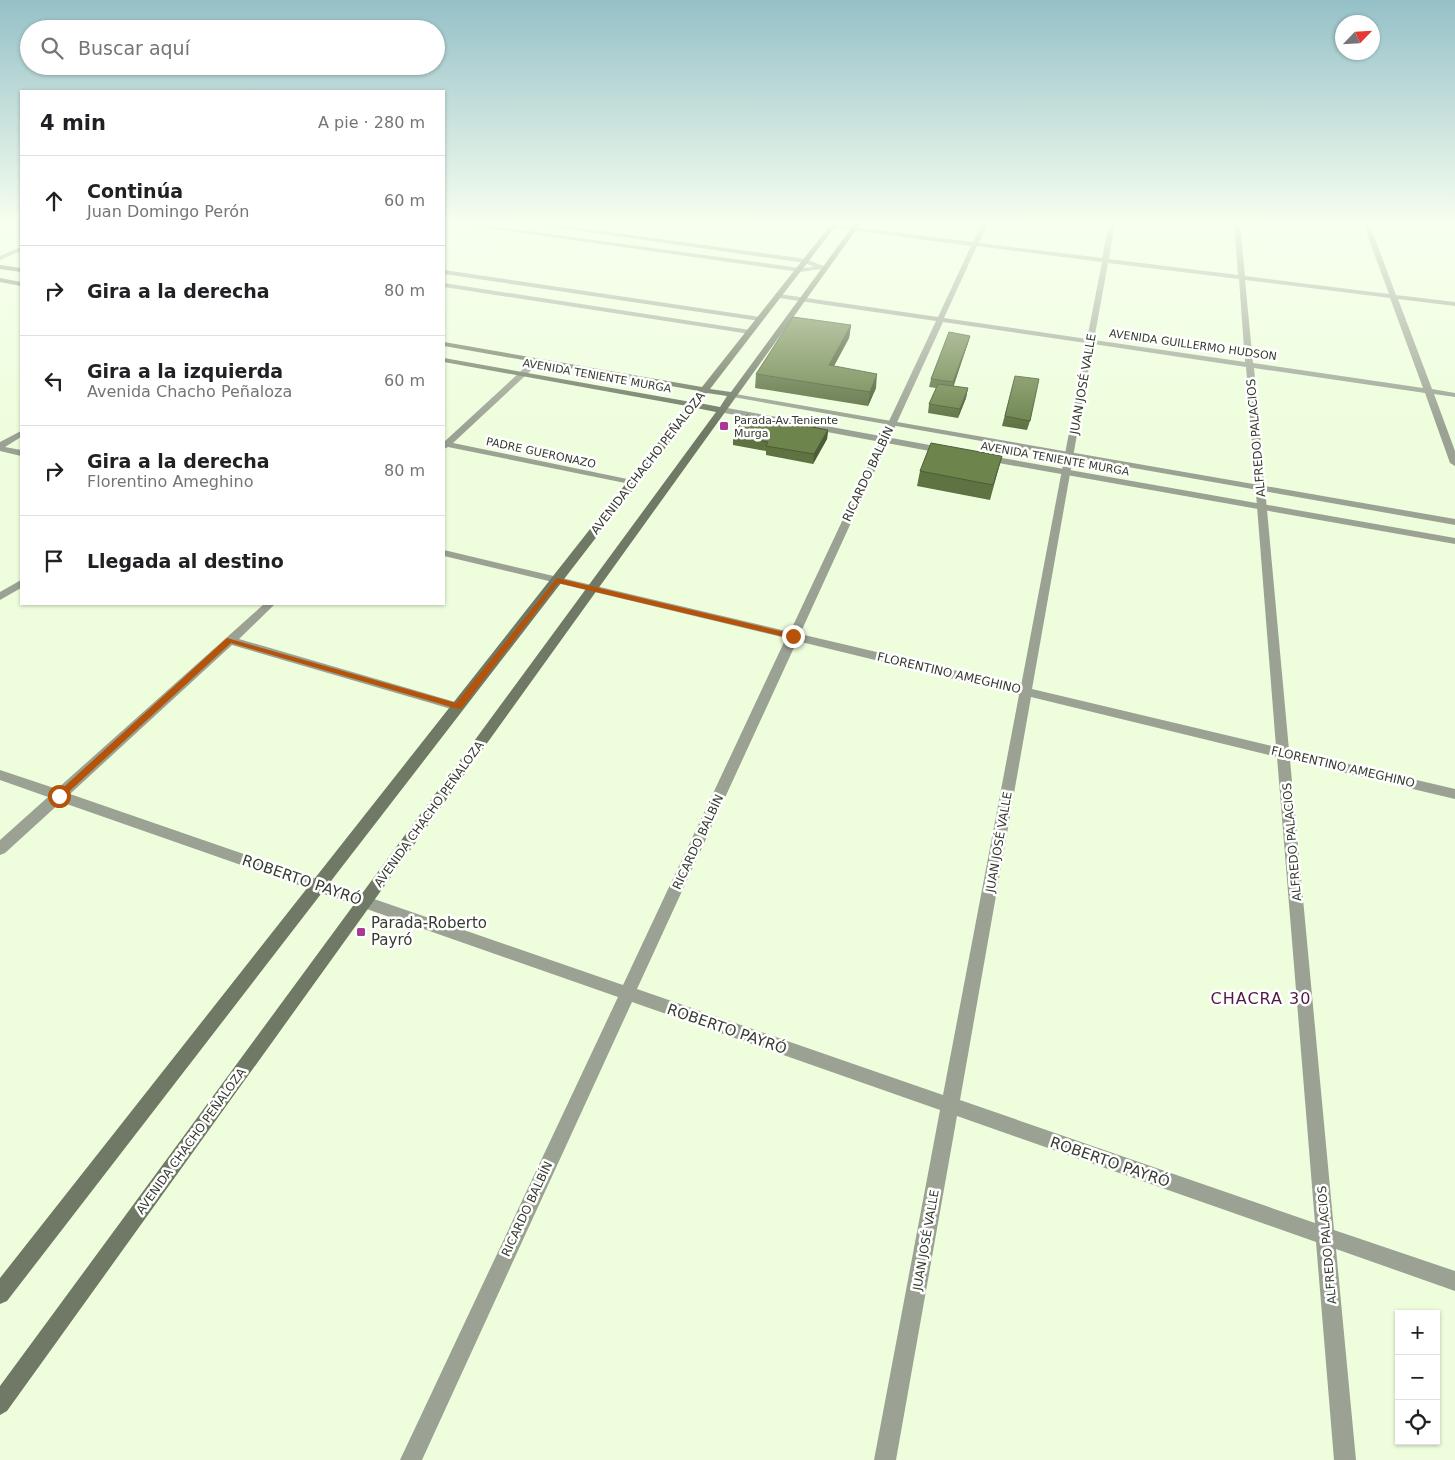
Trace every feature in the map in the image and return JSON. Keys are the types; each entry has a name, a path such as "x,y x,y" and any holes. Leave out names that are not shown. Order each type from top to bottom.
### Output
{"main road":[{"name":"AVENIDA CHACHO PEÑALOZA","path":"0,1294 783,291"},
{"name":"AVENIDA CHACHO PEÑALOZA","path":"0,1404 809,291"},
{"name":"AVENIDA TENIENTE MURGA","path":"445,344 733,395"},
{"name":"AVENIDA TENIENTE MURGA","path":"445,360 722,410"}],"street":[{"path":"484,291 750,332"},
{"path":"571,291 760,319"},
{"name":"RICARDO BALBÍN","path":"410,1460 953,291"},
{"name":"JUAN JOSÉ VALLE","path":"886,1460 1100,291"},
{"name":"ALFREDO PALACIOS","path":"1243,291 1345,1460"},
{"path":"1346,291 1455,304"},
{"path":"1391,291 1455,463"},
{"name":"AVENIDA GUILLERMO HUDSON","path":"779,296 1455,395"},
{"path":"603,310 616,298"},
{"path":"445,445 537,360"},
{"name":"AVENIDA TENIENTE MURGA","path":"733,395 1455,522"},
{"name":"AVENIDA TENIENTE MURGA","path":"722,410 952,452"},
{"path":"0,447 20,435"},
{"name":"PADRE GUERONAZO","path":"445,445 632,483"},
{"path":"0,447 20,453"},
{"name":"AVENIDA TENIENTE MURGA","path":"971,455 1455,541"},
{"name":"FLORENTINO AMEGHINO","path":"445,553 1455,794"},
{"path":"0,597 20,584"},
{"path":"0,849 269,605"},
{"path":"230,640 458,707"},
{"name":"ROBERTO PAYRÓ","path":"0,775 1455,1281"}],"building":[{"path":"793,317 851,325 829,365 877,374 870,392 756,374"},
{"path":"949,332 970,336 953,382 931,379"},
{"path":"1015,376 1039,379 1030,421 1005,416"},
{"path":"938,384 968,388 960,409 929,404"},
{"path":"747,415 828,430 814,454 766,446 768,442 733,435"},
{"path":"931,443 1002,456 993,485 920,471"}],"place":[{"name":"Parada-Av.Teniente Murga","path":"724,426"},
{"name":"Parada-Roberto Payró","path":"361,932"}],"district":[{"name":"CHACRA 30","path":"1261,998"}],"route":[{"path":"59,796 230,640 458,707 557,580 793,636"}]}
